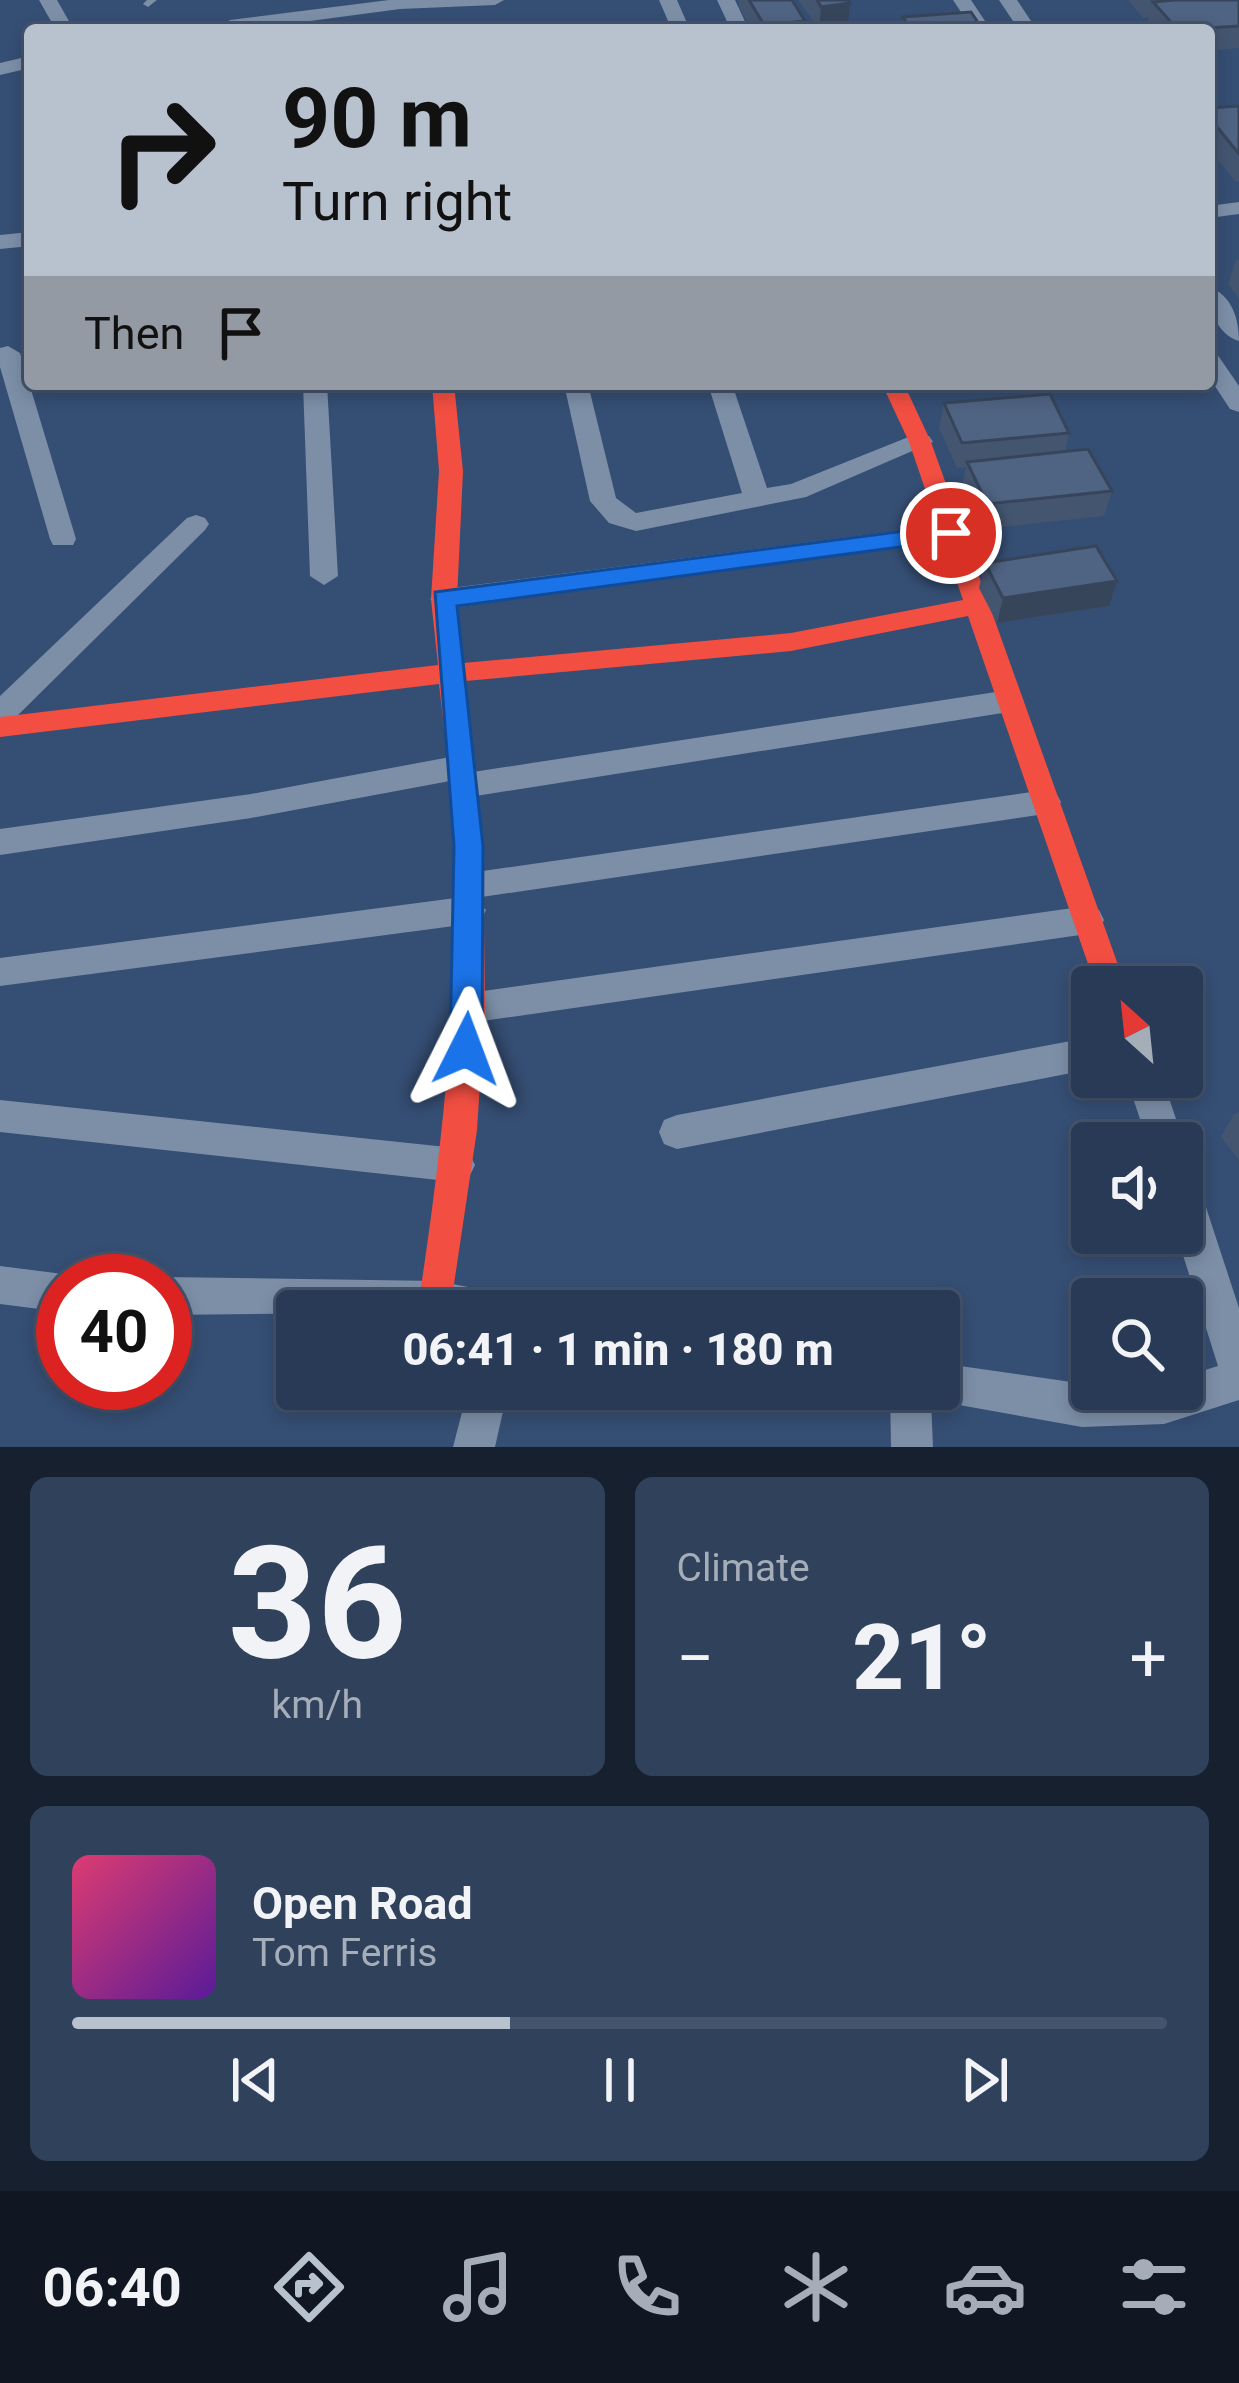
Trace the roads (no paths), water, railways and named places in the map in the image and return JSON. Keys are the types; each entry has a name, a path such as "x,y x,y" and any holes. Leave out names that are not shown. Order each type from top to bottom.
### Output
{"street":[{"path":"245,24 400,4 497,5"},
{"path":"1215,302 1239,334"},
{"path":"13,353 63,539"},
{"path":"1215,368 1239,404"},
{"path":"315,390 324,576"},
{"path":"438,1290 456,1165 469,1008 462,777 444,598 452,471 444,390"},
{"path":"578,390 609,511 636,522 821,484 920,442"},
{"path":"722,390 757,499"},
{"path":"896,390 920,442 1104,966"},
{"path":"0,714 196,524"},
{"path":"444,598 951,533"},
{"path":"0,727 453,674 791,642 976,606"},
{"path":"0,842 1009,701"},
{"path":"0,972 1045,802"},
{"path":"469,1008 1087,920"},
{"path":"677,1132 1071,1057"},
{"path":"0,1116 456,1165"},
{"path":"1202,1254 1239,1369"},
{"path":"0,1285 36,1290"},
{"path":"192,1296 276,1298"},
{"path":"960,1386 1082,1406 1164,1403 1239,1380"},
{"path":"474,1447 483,1410"},
{"path":"911,1410 912,1447"}]}
